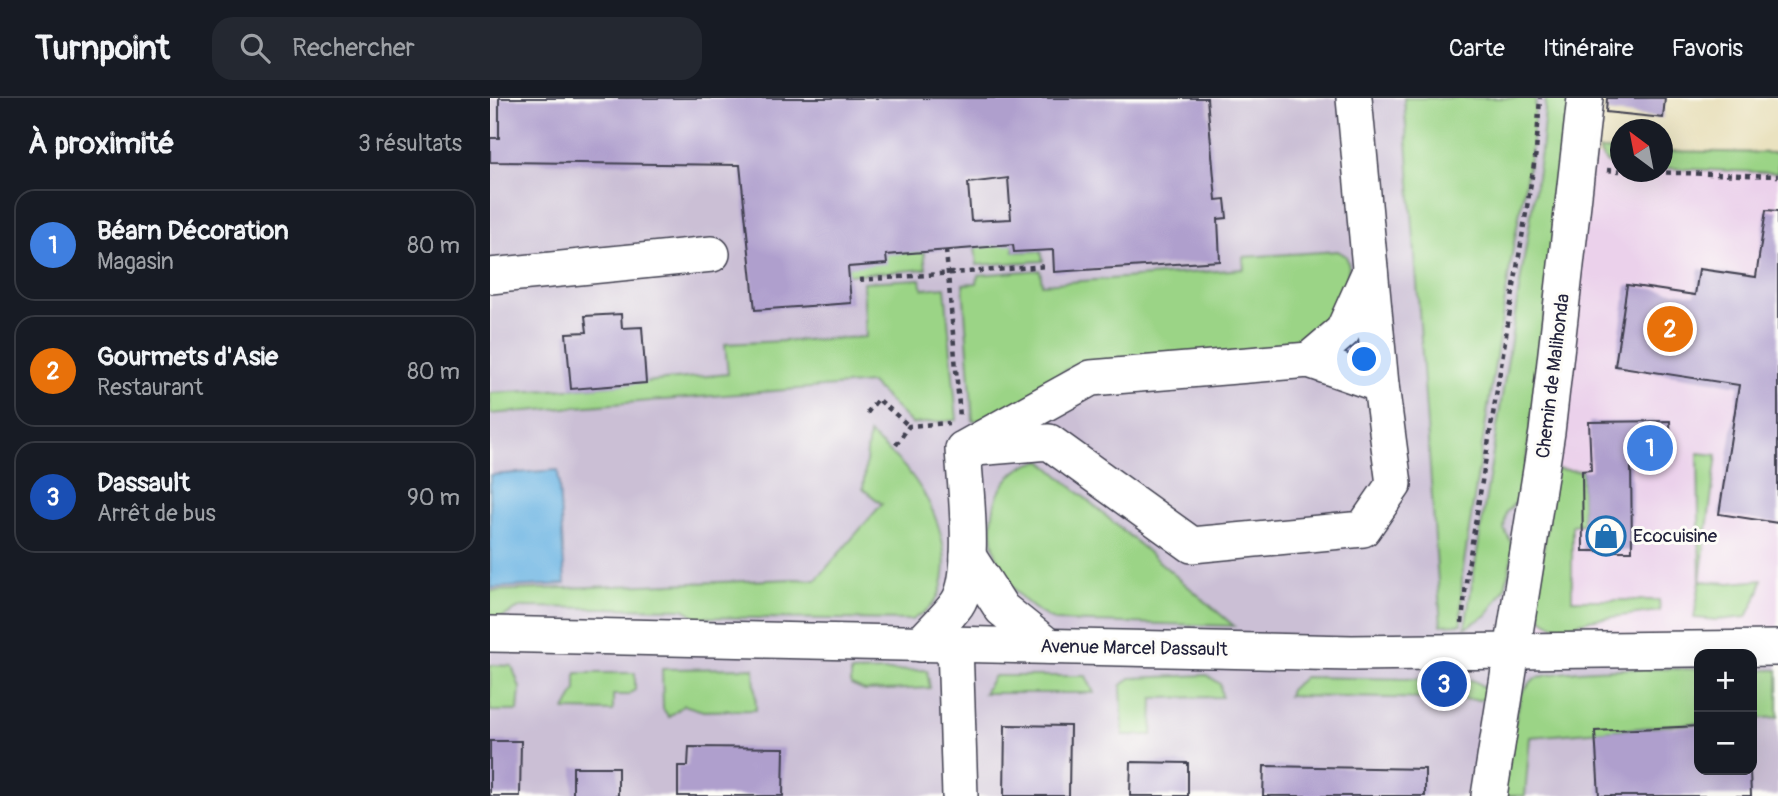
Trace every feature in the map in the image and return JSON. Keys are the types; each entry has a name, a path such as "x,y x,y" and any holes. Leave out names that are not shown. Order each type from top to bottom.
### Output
{"street":[{"path":"963,449 1049,442 1192,545 1363,529 1394,484 1381,385 1354,98"},
{"name":"Chemin de Malihonda","path":"1489,796 1547,432 1585,98"},
{"path":"490,276 712,254"},
{"path":"1309,360 1343,331 1370,271"},
{"path":"963,449 1091,378 1309,360 1381,385"},
{"path":"921,644 958,603 966,579 968,556 963,449"},
{"path":"968,556 1002,609 1048,646"},
{"name":"Avenue Marcel Dassault","path":"490,634 1352,653 1778,648"},
{"path":"955,645 960,796"}],"path":[{"path":"1458,653 1467,573 1535,152 1540,98"},
{"path":"1673,173 1778,176"},
{"path":"867,413 878,399 909,426 960,422 946,250"},
{"path":"859,279 1048,266"},
{"path":"896,445 909,426"}],"shaded area":[{"path":"490,98 1585,98 1513,652 1694,649 1694,775 1757,775 1757,649 1712,649 1778,648 1778,796 490,796"},
{"path":"1580,156 1610,157 1610,182 1673,182 1673,158 1778,162 1778,648 1512,653"}],"green space":[{"path":"1404,98 1536,98 1531,152 1513,248 1462,575 1461,624 1441,625"},
{"path":"1546,98 1572,98 1522,496 1506,512 1504,529 1514,548 1505,588 1487,615 1465,628 1541,152"},
{"path":"1599,150 1610,150 1610,164 1606,162"},
{"path":"1673,151 1778,153 1778,173 1673,168"},
{"path":"1012,233 1014,252 1041,251 1043,261 977,265 975,248"},
{"path":"885,246 924,252 926,269 848,275 848,267"},
{"path":"1338,251 1346,256 1349,266 1343,311 1298,349 1077,364 1064,371 1019,415 973,421 963,284 977,283 978,275 1040,270 1042,284 1244,269 1243,257"},
{"path":"920,279 923,289 945,287 957,420 912,424 871,383 490,414 490,393 571,389 728,374 725,344 866,337 863,282"},
{"path":"869,434 899,461 915,480 930,506 941,535 945,565 939,594 931,606 912,620 697,617 683,609 521,607 499,619 490,620 490,591 816,580 882,504 863,489"},
{"path":"1698,453 1717,455 1700,581"},
{"path":"1042,461 1234,626 1055,621 1026,602 1009,582 997,558 992,523 994,505 1010,476 1024,466"},
{"path":"1554,469 1582,471 1583,524 1572,525 1572,600 1659,600 1660,611 1589,620 1564,628 1543,619 1537,599"},
{"path":"1762,580 1747,617 1717,620 1694,618 1700,581 1730,583"},
{"path":"490,665 512,666 520,688 518,711 490,711"},
{"path":"754,668 756,710 703,711 684,705 669,717 663,709 662,669"},
{"path":"1694,669 1694,723 1530,737 1525,796 1500,796 1521,693 1532,681 1562,673"},
{"path":"927,670 930,688 865,691 851,685 851,672"},
{"path":"1757,670 1778,670 1778,717 1757,719"},
{"path":"576,673 635,673 635,690 628,695 613,695 613,711 565,710 576,690"},
{"path":"1207,675 1220,684 1222,697 1153,698 1152,735 1123,735 1121,686 1130,678"},
{"path":"994,676 1086,676 1094,693 984,693"},
{"path":"1304,677 1471,680 1483,687 1489,700 1288,696 1290,690"}],"water":[{"path":"558,470 565,584 490,588 490,475"}],"building":[{"path":"499,98 1207,98 1216,200 1225,199 1227,218 1218,219 1220,261 1054,272 1053,250 1014,252 1013,245 886,255 887,264 848,267 851,303 755,310 740,165 490,162 490,138 499,138","holes":["1008,178 1011,219 971,221 968,183"]},
{"path":"1607,98 1665,98 1663,118 1606,112"},
{"path":"1766,210 1778,211 1778,523 1719,514 1739,385 1615,366 1627,285 1695,295 1699,269 1756,277"},
{"path":"621,314 622,328 642,327 646,383 571,389 566,333 587,332 585,316"},
{"path":"1670,421 1671,460 1631,461 1632,551 1583,551 1582,471 1591,470 1589,422"},
{"path":"1005,725 1070,726 1069,796 1004,796"},
{"path":"1694,726 1694,775 1750,775 1751,796 1599,796 1595,731"},
{"path":"490,741 521,741 520,796 490,796"},
{"path":"689,747 784,748 783,796 678,796 678,766 688,766"},
{"path":"1131,762 1188,763 1188,796 1130,796"},
{"path":"1264,766 1425,769 1425,796 1263,796"},
{"path":"573,767 618,767 618,796 573,796"}],"place":[{"name":"Gourmets d'Asie","path":"1670,329"},
{"name":"Béarn Décoration","path":"1650,448"},
{"name":"Ecocuisine","path":"1606,536"},
{"name":"Dassault","path":"1444,684"}]}
